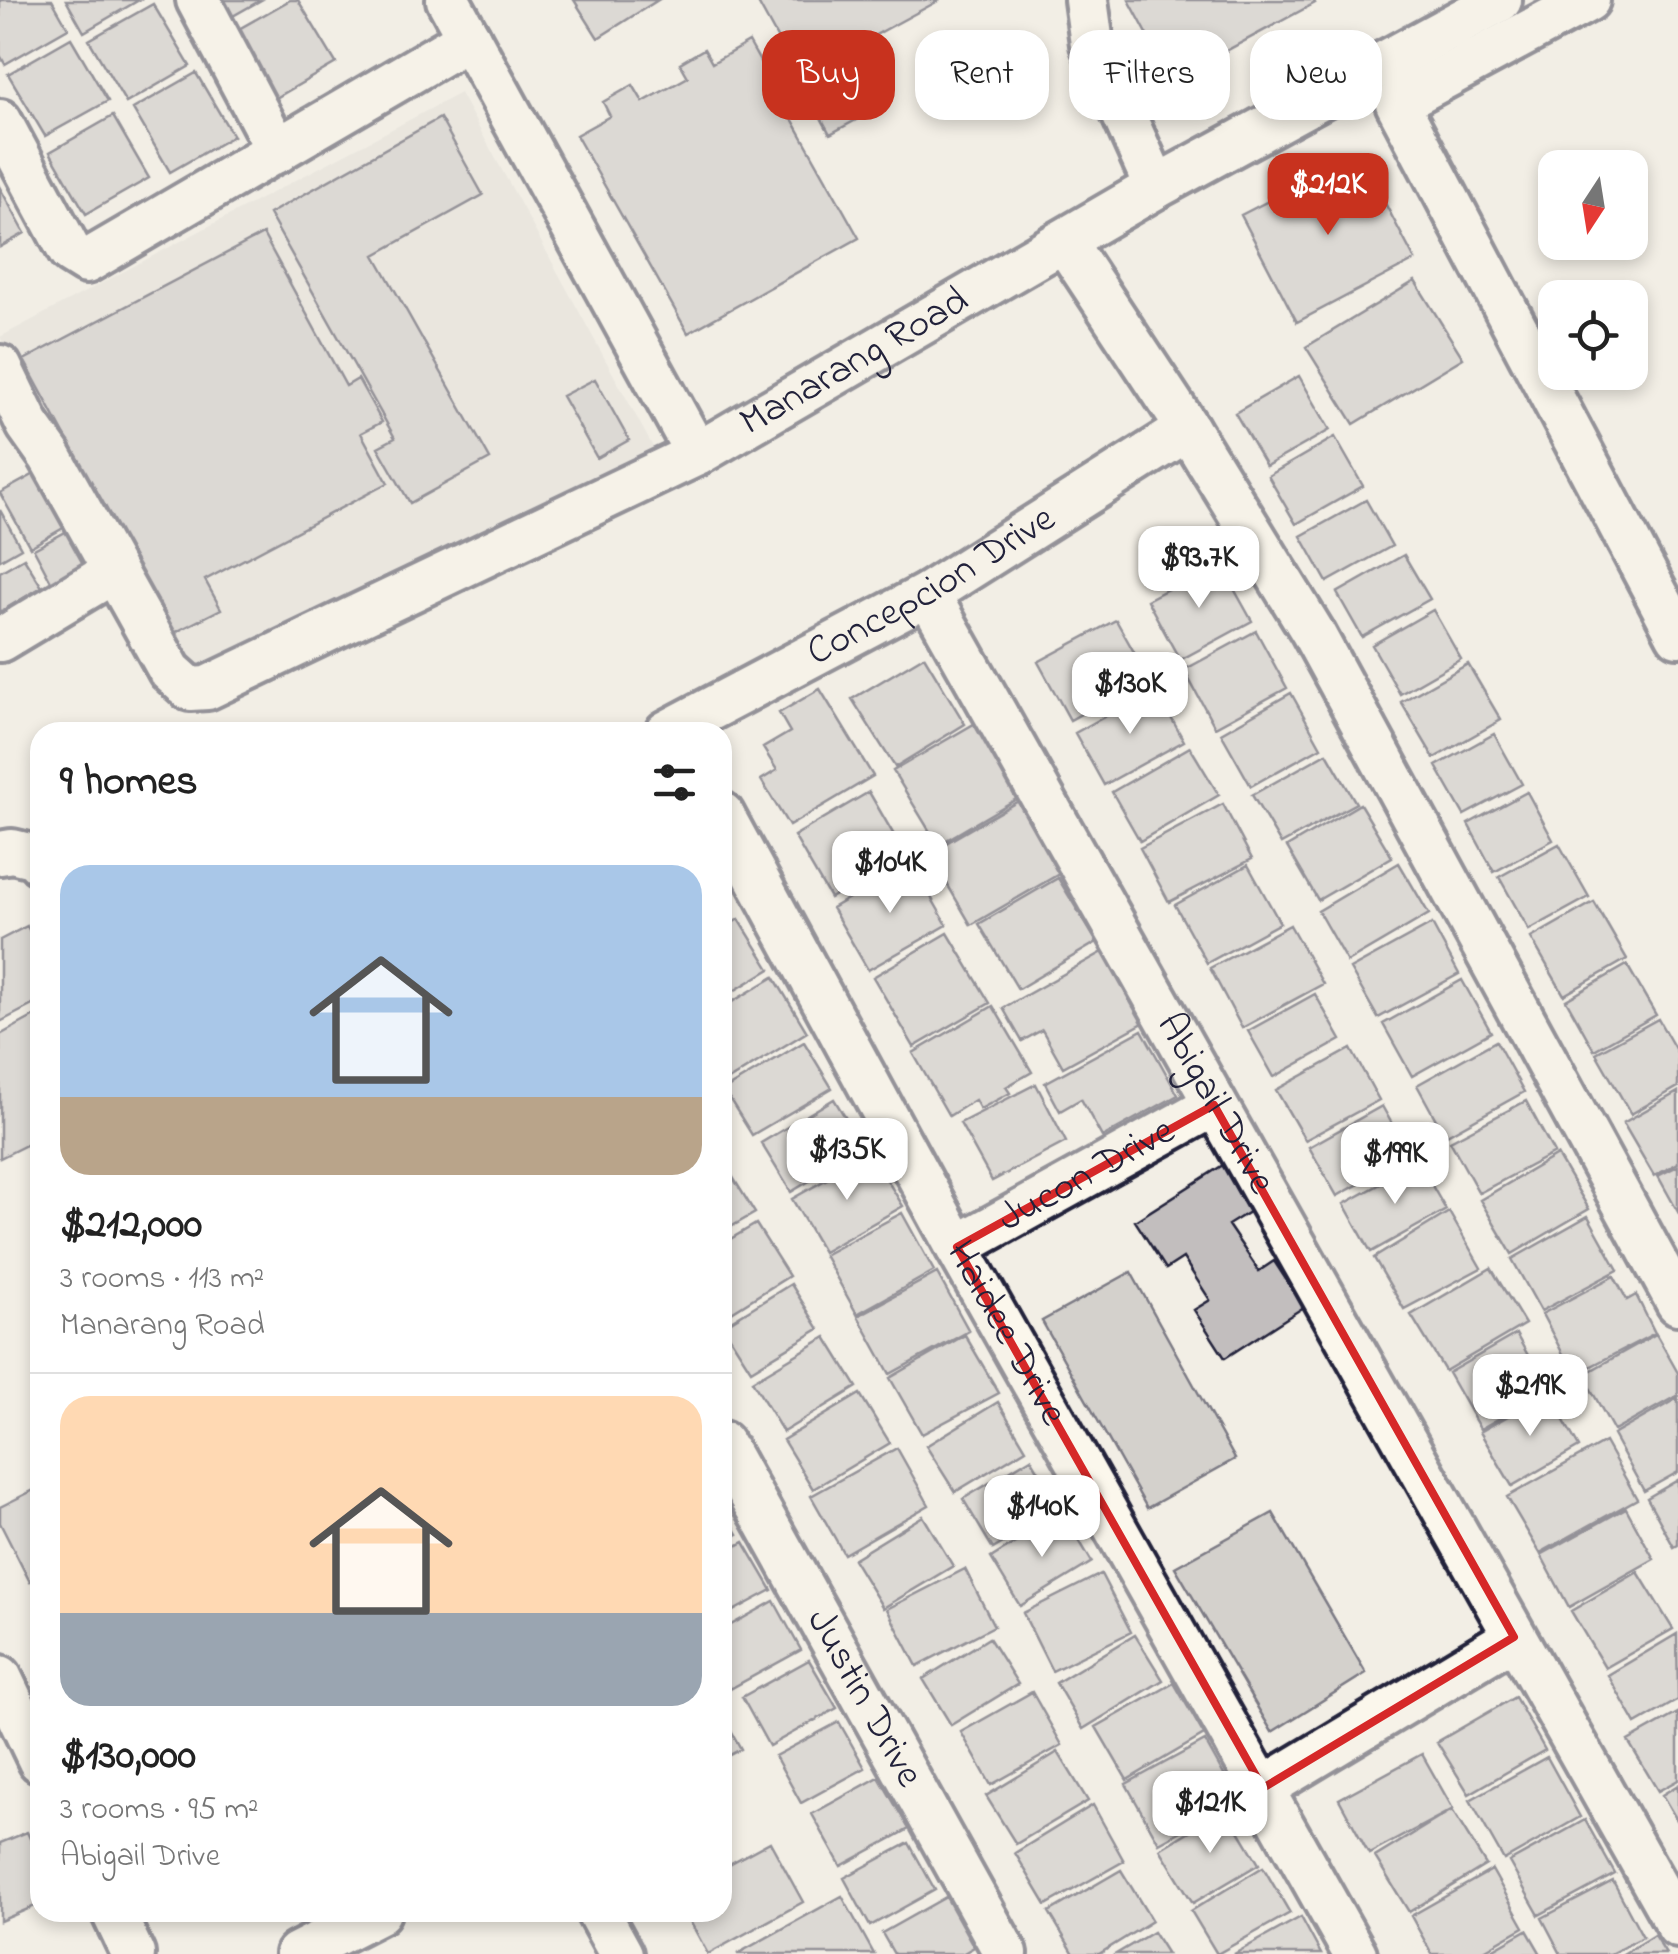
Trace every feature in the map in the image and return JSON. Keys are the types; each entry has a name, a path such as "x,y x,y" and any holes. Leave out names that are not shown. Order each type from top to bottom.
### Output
{"street":[{"path":"198,0 278,151"},
{"path":"448,0 697,454"},
{"path":"1086,0 1092,44 1156,187"},
{"name":"Manarang Road","path":"113,572 170,671 190,689 208,688 697,454 1156,187 1500,0"},
{"path":"1588,0 1398,103 1678,635"},
{"path":"0,121 70,252 82,262 469,38"},
{"path":"1064,241 1188,429 1312,631 1678,1303"},
{"path":"0,366 14,433 50,456 113,572 0,640"},
{"name":"Concepcion Drive","path":"691,722 928,594 1188,429"},
{"name":"Abigail Drive","path":"928,594 1678,1926"},
{"name":"Haidee Drive","path":"732,832 957,1246 1355,1954"},
{"path":"0,852 30,855"},
{"name":"Jucon Drive","path":"957,1246 1214,1105"},
{"name":"Justin Drive","path":"732,1461 1006,1954"},
{"path":"1263,1788 1514,1637"},
{"path":"0,1677 30,1739"},
{"path":"118,1922 133,1954"},
{"path":"296,1954 359,1922"},
{"path":"603,1922 621,1954"}],"highlighted area":[{"path":"1214,1105 1514,1637 1263,1788 957,1247"}],"shaded area":[{"path":"460,93 653,447 187,673 0,337"},
{"path":"1131,1272 1235,1459 1147,1508 1042,1321"},
{"path":"1273,1513 1366,1673 1272,1732 1175,1567"}],"building":[{"path":"0,0 52,0 68,28 5,64 0,55"},
{"path":"66,0 139,0 84,32"},
{"path":"212,0 261,0 224,21"},
{"path":"290,0 298,0 336,63 269,102 230,34"},
{"path":"574,0 658,0 598,38"},
{"path":"940,0 885,30 773,30 757,1"},
{"path":"1129,0 1315,3 1265,30 1250,30 1250,38 1230,49 1230,30 1145,30"},
{"path":"153,4 190,66 126,103 89,40"},
{"path":"71,38 108,101 45,136 8,74"},
{"path":"749,42 762,65 762,120 793,120 859,238 688,333 576,135 610,116 603,102 633,85 643,102 688,77 680,63 704,49 712,63"},
{"path":"196,73 233,136 170,172 133,109"},
{"path":"113,116 149,178 86,214 50,152"},
{"path":"440,118 483,195 375,255 490,459 410,503 378,447 395,438 269,214"},
{"path":"822,120 856,120 830,134"},
{"path":"1359,154 1415,260 1297,322 1241,215"},
{"path":"0,188 25,233 0,247"},
{"path":"263,234 346,386 358,379 382,422 361,433 388,483 205,580 221,609 172,634 24,360"},
{"path":"1415,281 1463,358 1354,424 1306,347"},
{"path":"1299,376 1330,430 1266,466 1235,413"},
{"path":"595,379 629,440 597,458 562,396"},
{"path":"1335,437 1363,486 1296,524 1268,476"},
{"path":"42,470 72,523 30,547 0,493"},
{"path":"1366,500 1392,546 1327,582 1301,536"},
{"path":"0,510 21,548 0,560"},
{"path":"71,529 91,564 53,585 34,549"},
{"path":"1404,555 1430,599 1362,637 1337,593"},
{"path":"24,558 42,587 0,612 0,572"},
{"path":"1219,562 1252,621 1180,660 1147,600"},
{"path":"1433,610 1461,659 1400,694 1372,645"},
{"path":"1116,620 1148,677 1070,720 1038,662"},
{"path":"1256,631 1287,688 1215,727 1184,670"},
{"path":"924,656 965,724 895,767 852,699"},
{"path":"1468,664 1501,720 1434,758 1401,702"},
{"path":"820,689 873,776 789,826 761,780 777,770 763,748 790,732 779,713"},
{"path":"1155,689 1184,741 1104,785 1075,733"},
{"path":"1291,693 1321,747 1251,786 1221,733"},
{"path":"979,721 1023,795 938,845 893,771"},
{"path":"1494,734 1522,784 1464,815 1436,766"},
{"path":"1190,747 1219,795 1140,841 1112,792"},
{"path":"1327,753 1356,803 1281,844 1252,795"},
{"path":"869,792 905,854 830,898 794,836"},
{"path":"1527,792 1553,840 1494,872 1468,824"},
{"path":"1022,799 1064,871 971,925 929,853"},
{"path":"1223,804 1252,859 1169,902 1140,848"},
{"path":"1360,804 1392,857 1318,900 1287,847"},
{"path":"1559,844 1589,897 1529,930 1499,877"},
{"path":"911,862 947,925 868,970 832,908"},
{"path":"1399,863 1429,914 1347,962 1318,911"},
{"path":"1248,865 1280,923 1207,963 1175,905"},
{"path":"1058,878 1097,942 1018,989 979,924"},
{"path":"1594,902 1627,959 1564,995 1531,938"},
{"path":"739,919 770,969 732,992 732,923"},
{"path":"1432,924 1459,974 1378,1018 1350,969"},
{"path":"1290,925 1323,984 1242,1028 1210,968"},
{"path":"27,926 30,932 30,1006 0,1022 0,940"},
{"path":"948,933 990,1003 914,1047 873,977"},
{"path":"1103,952 1143,1023 1063,1067 1042,1030 1022,1041 1003,1008"},
{"path":"1627,965 1656,1015 1594,1050 1566,1000"},
{"path":"774,977 807,1032 732,1078 732,1002"},
{"path":"1462,980 1491,1032 1412,1076 1383,1024"},
{"path":"1315,994 1341,1040 1274,1077 1248,1031"},
{"path":"993,1006 1032,1072 1006,1087 1010,1093 980,1109 975,1100 949,1116 913,1053"},
{"path":"30,1018 30,1143 0,1158 0,1035"},
{"path":"1658,1019 1678,1054 1678,1087 1631,1114 1596,1053"},
{"path":"1142,1030 1178,1095 1102,1137 1081,1099 1060,1111 1045,1083"},
{"path":"1496,1041 1524,1092 1445,1136 1417,1085"},
{"path":"804,1042 832,1088 752,1135 732,1103 732,1085"},
{"path":"1351,1049 1379,1100 1305,1140 1276,1090"},
{"path":"1036,1084 1066,1142 992,1181 960,1123"},
{"path":"1678,1092 1678,1163 1654,1176 1623,1123"},
{"path":"834,1099 864,1148 791,1192 761,1143"},
{"path":"1526,1101 1554,1153 1479,1193 1450,1141"},
{"path":"1382,1106 1410,1156 1337,1196 1309,1147"},
{"path":"871,1154 903,1206 823,1252 792,1199"},
{"path":"1557,1155 1589,1209 1512,1254 1480,1200"},
{"path":"1419,1163 1446,1210 1371,1252 1344,1204"},
{"path":"1223,1165 1252,1210 1228,1225 1259,1271 1274,1261 1304,1307 1225,1358 1194,1310 1210,1300 1183,1258 1166,1269 1135,1221"},
{"path":"1678,1166 1678,1212 1658,1176"},
{"path":"732,1176 755,1213 732,1226"},
{"path":"1449,1212 1481,1268 1404,1309 1374,1258"},
{"path":"902,1213 934,1271 857,1314 824,1255"},
{"path":"1588,1216 1618,1270 1541,1311 1512,1259"},
{"path":"756,1224 789,1276 732,1312 732,1238"},
{"path":"1491,1268 1525,1324 1445,1371 1411,1315"},
{"path":"937,1273 969,1331 890,1374 858,1316"},
{"path":"1614,1276 1627,1300 1636,1295 1655,1333 1574,1375 1542,1314"},
{"path":"791,1284 819,1329 751,1370 732,1340 732,1320"},
{"path":"1516,1334 1548,1391 1480,1429 1448,1373"},
{"path":"1656,1334 1678,1373 1678,1395 1614,1431 1583,1375"},
{"path":"965,1335 999,1393 922,1434 890,1378"},
{"path":"826,1337 857,1387 783,1432 752,1381"},
{"path":"1548,1393 1579,1447 1512,1486 1480,1432"},
{"path":"860,1394 890,1443 813,1489 783,1440"},
{"path":"1678,1398 1678,1472 1644,1491 1613,1435"},
{"path":"998,1402 1026,1449 955,1492 926,1446"},
{"path":"1605,1442 1637,1499 1540,1553 1507,1497"},
{"path":"897,1448 929,1505 844,1554 811,1496"},
{"path":"1031,1458 1061,1508 993,1549 963,1499"},
{"path":"1678,1480 1678,1545 1674,1547 1647,1498"},
{"path":"30,1492 30,1582 0,1523 0,1507"},
{"path":"1626,1508 1654,1559 1569,1607 1541,1555"},
{"path":"1063,1513 1092,1562 1020,1606 991,1558"},
{"path":"923,1516 953,1566 883,1608 853,1559"},
{"path":"744,1542 772,1590 732,1612 732,1549"},
{"path":"965,1569 994,1626 917,1666 887,1609"},
{"path":"1638,1572 1673,1629 1605,1668 1571,1611"},
{"path":"1101,1574 1131,1632 1052,1671 1023,1613"},
{"path":"774,1601 801,1650 732,1688 732,1624"},
{"path":"1677,1634 1678,1700 1636,1724 1608,1675"},
{"path":"1135,1635 1163,1680 1083,1729 1056,1683"},
{"path":"989,1638 1018,1684 951,1725 923,1679"},
{"path":"809,1660 837,1708 769,1746 742,1697"},
{"path":"1174,1683 1204,1735 1127,1780 1096,1727"},
{"path":"1032,1692 1062,1745 991,1785 961,1732"},
{"path":"1515,1697 1545,1750 1469,1794 1437,1742"},
{"path":"1678,1713 1678,1780 1658,1791 1628,1741"},
{"path":"839,1722 865,1768 801,1803 775,1756"},
{"path":"732,1733 741,1749 732,1754"},
{"path":"1205,1741 1238,1800 1159,1843 1126,1784"},
{"path":"1058,1752 1088,1801 1016,1844 986,1796"},
{"path":"1422,1754 1453,1809 1369,1854 1339,1799"},
{"path":"1547,1757 1580,1817 1504,1860 1470,1800"},
{"path":"879,1777 909,1829 841,1866 812,1814"},
{"path":"1678,1785 1678,1822 1662,1795"},
{"path":"1093,1805 1124,1861 1046,1905 1015,1853"},
{"path":"1226,1809 1259,1864 1193,1903 1160,1849"},
{"path":"1452,1810 1486,1865 1409,1912 1375,1857"},
{"path":"1585,1820 1615,1874 1539,1915 1509,1862"},
{"path":"27,1832 30,1838 30,1908 0,1921 0,1843"},
{"path":"770,1842 803,1902 708,1954 690,1922 732,1922 732,1863"},
{"path":"909,1843 935,1890 870,1926 844,1878"},
{"path":"1263,1867 1290,1913 1217,1954 1191,1911"},
{"path":"1121,1870 1152,1921 1099,1954 1074,1954 1049,1912"},
{"path":"1492,1870 1524,1927 1477,1954 1432,1954 1411,1916"},
{"path":"1613,1881 1643,1937 1610,1954 1561,1954 1542,1918"},
{"path":"842,1896 874,1954 737,1954"},
{"path":"946,1897 974,1947 962,1954 894,1954 882,1933"},
{"path":"1301,1917 1321,1954 1234,1954"},
{"path":"1527,1930 1541,1954 1485,1954"},
{"path":"1153,1932 1167,1954 1116,1954"},
{"path":"1654,1935 1666,1954 1623,1954"}]}
